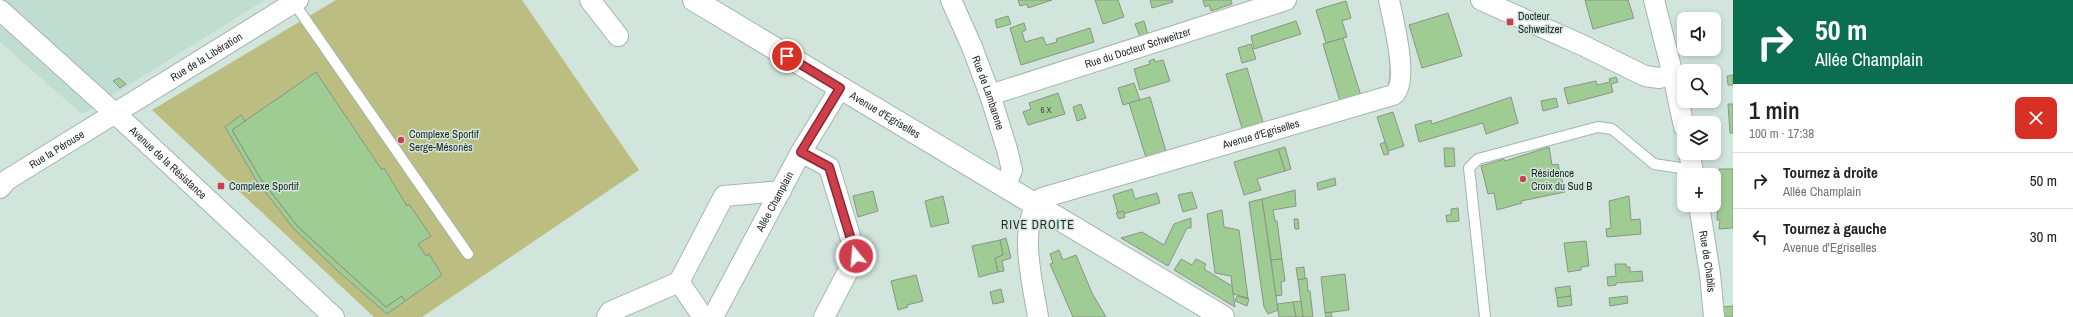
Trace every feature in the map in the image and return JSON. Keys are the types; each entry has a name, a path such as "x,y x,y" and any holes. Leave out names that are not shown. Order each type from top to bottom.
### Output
{"street":[{"path":"590,0 618,36"},
{"name":"Avenue d'Egriselles","path":"694,0 1223,317"},
{"name":"Rue de Lambarene","path":"950,0 972,47 990,95 1012,170 1005,187"},
{"name":"Rue du Docteur Schweitzer","path":"990,95 1286,0"},
{"name":"Avenue d'Egriselles","path":"1036,204 1042,198 1393,95 1398,90 1401,75 1396,30 1389,0"},
{"path":"1481,0 1582,45 1644,76 1659,78 1673,75"},
{"path":"1654,0 1682,116"},
{"name":"Rue de la Libération","path":"114,113 296,1"},
{"name":"Avenue de la Résistance","path":"0,10 114,113 334,317"},
{"name":"Allée Champlain","path":"713,317 801,152 840,88"},
{"name":"Rue la Pérouse","path":"0,188 7,180 114,113"},
{"path":"801,152 829,167 856,256 824,317"},
{"path":"607,317 610,312 679,282 724,196 781,191"},
{"path":"1036,204 1031,213 1027,243 1038,317"},
{"name":"Rue de Chablis","path":"1700,212 1710,274 1714,317"},
{"path":"679,282 703,317"}],"lane":[{"path":"296,1 468,254"},
{"path":"1485,317 1469,168 1478,158 1598,127 1612,129 1654,164 1692,166"}],"shaded area":[{"path":"0,0 265,0 82,114 0,42"}],"green space":[{"name":"Complexe Sportif Serge-Mésonès","path":"336,0 522,0 639,170 422,317 374,317 152,110"}],"building":[{"path":"1018,0 1052,0 1028,8 1027,4 1020,6"},
{"path":"1095,0 1118,0 1124,17 1103,24"},
{"path":"1150,0 1172,0 1173,2 1152,8"},
{"path":"1203,0 1231,0 1232,4 1211,11 1209,5 1205,7"},
{"path":"1585,0 1628,0 1634,18 1593,29"},
{"path":"1346,1 1351,18 1342,21 1347,37 1326,43 1316,10"},
{"path":"1448,13 1462,56 1422,68 1409,25"},
{"path":"1008,16 1011,24 997,28 995,20"},
{"path":"1144,21 1148,35 1140,37 1135,24"},
{"path":"1296,21 1301,34 1254,49 1251,36"},
{"path":"1024,23 1026,30 1022,32 1025,42 1043,37 1046,45 1057,42 1056,39 1090,28 1094,42 1021,65 1010,28"},
{"path":"1343,38 1362,99 1341,105 1323,44"},
{"path":"1251,44 1256,59 1242,63 1238,48"},
{"path":"1154,59 1155,62 1163,60 1170,81 1140,90 1134,69 1150,64 1149,61"},
{"path":"1247,68 1265,129 1244,135 1226,74"},
{"path":"316,72 382,170 384,168 407,206 409,204 431,236 418,244 426,256 429,254 442,275 405,301 402,296 386,307 298,227 260,178 232,130"},
{"path":"1733,75 1733,85 1728,85 1727,76"},
{"path":"1616,77 1618,82 1611,84 1613,92 1568,104 1564,88 1596,81 1597,85 1610,82 1609,79"},
{"path":"119,78 126,84 120,88 113,81"},
{"path":"1134,83 1140,100 1123,105 1118,88"},
{"path":"1058,93 1065,114 1028,125 1023,112 1031,109 1029,103"},
{"path":"1150,97 1168,158 1148,164 1129,103"},
{"path":"1511,97 1518,123 1486,134 1483,123 1419,142 1415,125 1431,120 1432,124"},
{"path":"1556,98 1558,107 1543,111 1541,101"},
{"path":"1081,104 1086,118 1077,121 1073,107"},
{"path":"1728,104 1733,104 1733,133 1730,133"},
{"path":"1393,112 1404,146 1388,151 1377,117"},
{"path":"241,115 245,121 232,130 260,178 298,227 386,307 402,296 405,301 387,314 339,272 294,229 256,180 225,127"},
{"path":"1385,142 1389,154 1384,155 1380,144"},
{"path":"1285,147 1291,169 1285,171 1278,149"},
{"name":"Résidence Croix du Sud B","path":"1549,147 1552,165 1558,164 1565,192 1521,201 1522,203 1497,210 1494,193 1488,194 1481,166 1504,159 1505,161"},
{"path":"1444,148 1454,148 1455,166 1445,167"},
{"path":"1278,149 1285,171 1257,179 1261,190 1244,195 1234,162"},
{"path":"1721,169 1733,169 1733,228 1719,229 1720,220 1717,220 1717,212 1721,212"},
{"path":"1335,178 1336,185 1318,190 1317,183"},
{"path":"1132,189 1135,199 1157,193 1160,203 1123,214 1123,211 1118,213 1113,195"},
{"path":"1295,190 1296,206 1273,210 1275,221 1277,221 1282,259 1271,260 1262,199"},
{"path":"873,191 878,211 858,217 853,196"},
{"path":"1192,192 1197,208 1183,212 1178,195"},
{"path":"943,196 949,223 931,227 925,201"},
{"path":"1629,196 1631,220 1640,219 1641,234 1607,237 1606,229 1611,228 1609,201"},
{"path":"1262,199 1278,310 1268,314 1264,307 1249,202"},
{"path":"1458,208 1459,221 1447,222 1446,215 1451,215 1451,209"},
{"path":"1222,210 1224,227 1239,230 1248,298 1233,294 1231,276 1215,273 1207,214"},
{"path":"1123,211 1125,217 1119,219 1116,213"},
{"path":"1191,218 1191,228 1187,228 1168,266 1121,238 1142,232 1164,245 1174,224"},
{"path":"1294,219 1298,219 1299,229 1295,229"},
{"path":"1006,238 1011,258 1002,261 1004,271 998,272 995,258 1003,255 1000,240"},
{"path":"1000,240 1003,255 995,258 998,272 979,277 972,246"},
{"path":"1586,241 1589,266 1581,267 1581,270 1568,272 1564,243"},
{"path":"1059,250 1063,260 1076,255 1092,293 1106,317 1073,317 1050,264 1053,263 1050,254"},
{"path":"1181,259 1192,265 1196,259 1206,264 1204,269 1232,286 1235,307 1174,270"},
{"path":"1282,259 1285,281 1281,282 1282,295 1276,296 1271,260"},
{"path":"1615,264 1626,264 1626,267 1630,267 1630,272 1642,271 1643,281 1616,283 1616,285 1608,286 1607,277 1616,276"},
{"path":"1304,267 1305,279 1298,280 1296,268"},
{"path":"1345,274 1349,310 1325,313 1321,277"},
{"path":"916,275 923,301 907,305 908,307 898,310 891,281"},
{"path":"1307,278 1313,317 1303,317 1298,280"},
{"path":"1570,286 1571,296 1557,298 1555,288"},
{"path":"1001,289 1004,302 993,304 990,292"},
{"path":"1237,296 1249,299 1247,306 1235,301"},
{"path":"1571,296 1572,305 1558,307 1557,298"},
{"path":"1627,296 1628,303 1610,306 1609,298"},
{"path":"1301,301 1303,317 1296,317 1293,302"},
{"path":"1293,302 1296,317 1279,317 1277,304"},
{"path":"1733,306 1733,317 1724,317 1723,307"},
{"path":"1331,312 1332,317 1326,317 1325,313"}],"place":[{"name":"Docteur Schweitzer","path":"1510,22"},
{"name":"Complexe Sportif Serge-Mésonès","path":"401,140"},
{"name":"Résidence Croix du Sud B","path":"1523,179"},
{"name":"Complexe Sportif","path":"221,186"}],"district":[{"name":"RIVE DROITE","path":"1038,225"}],"route":[{"path":"787,56 840,88 801,152 829,167 856,256"}]}
